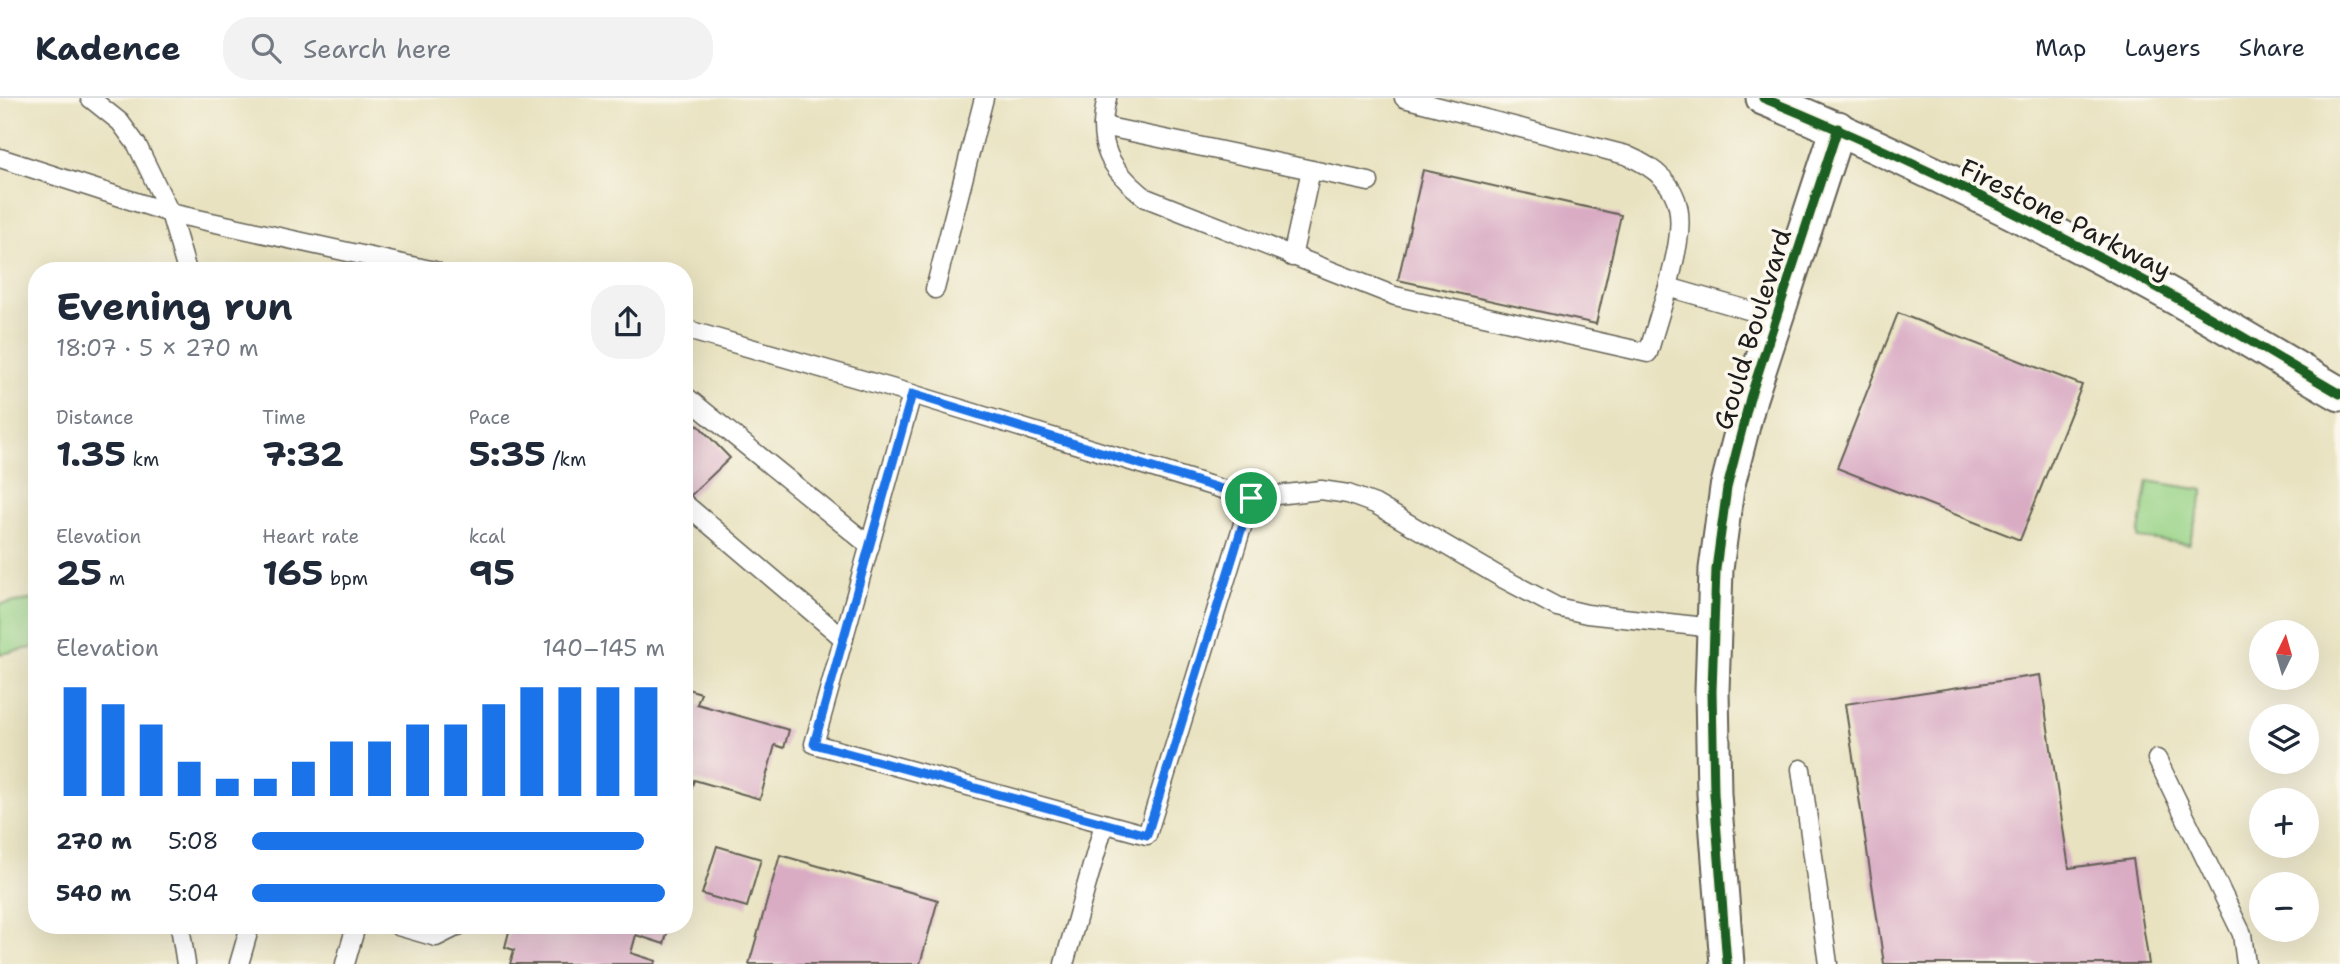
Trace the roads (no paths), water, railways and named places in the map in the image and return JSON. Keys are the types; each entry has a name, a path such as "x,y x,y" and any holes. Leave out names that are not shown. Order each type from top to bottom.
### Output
{"street":[{"name":"Firestone Parkway","path":"1763,98 1838,128 2000,206 2148,283 2340,394"},
{"name":"Gould Boulevard","path":"1727,964 1714,794 1712,691 1716,569 1727,488 1750,398 1838,128"}],"lane":[{"path":"90,98 120,122 137,145 170,213 184,262"},
{"path":"935,289 984,98"},
{"path":"1107,98 1103,139 1110,162 1124,181 1146,198 1395,296 1648,353 1680,237 1675,195 1665,178 1648,164 1626,155 1404,98"},
{"path":"1103,126 1369,182"},
{"path":"0,158 170,213 383,262"},
{"path":"1292,257 1311,170"},
{"path":"1668,287 1776,318"},
{"path":"693,333 912,394 1251,498 1321,490 1348,494 1375,504 1557,607 1587,614 1714,628"},
{"path":"912,394 814,744 1147,835 1251,498"},
{"path":"693,403 870,546"},
{"path":"693,511 844,639"},
{"path":"2157,759 2242,933 2246,964"},
{"path":"1801,769 1828,964"},
{"path":"1063,964 1104,824"},
{"path":"181,934 186,964"},
{"path":"239,964 248,934"},
{"path":"345,964 354,934"}]}
